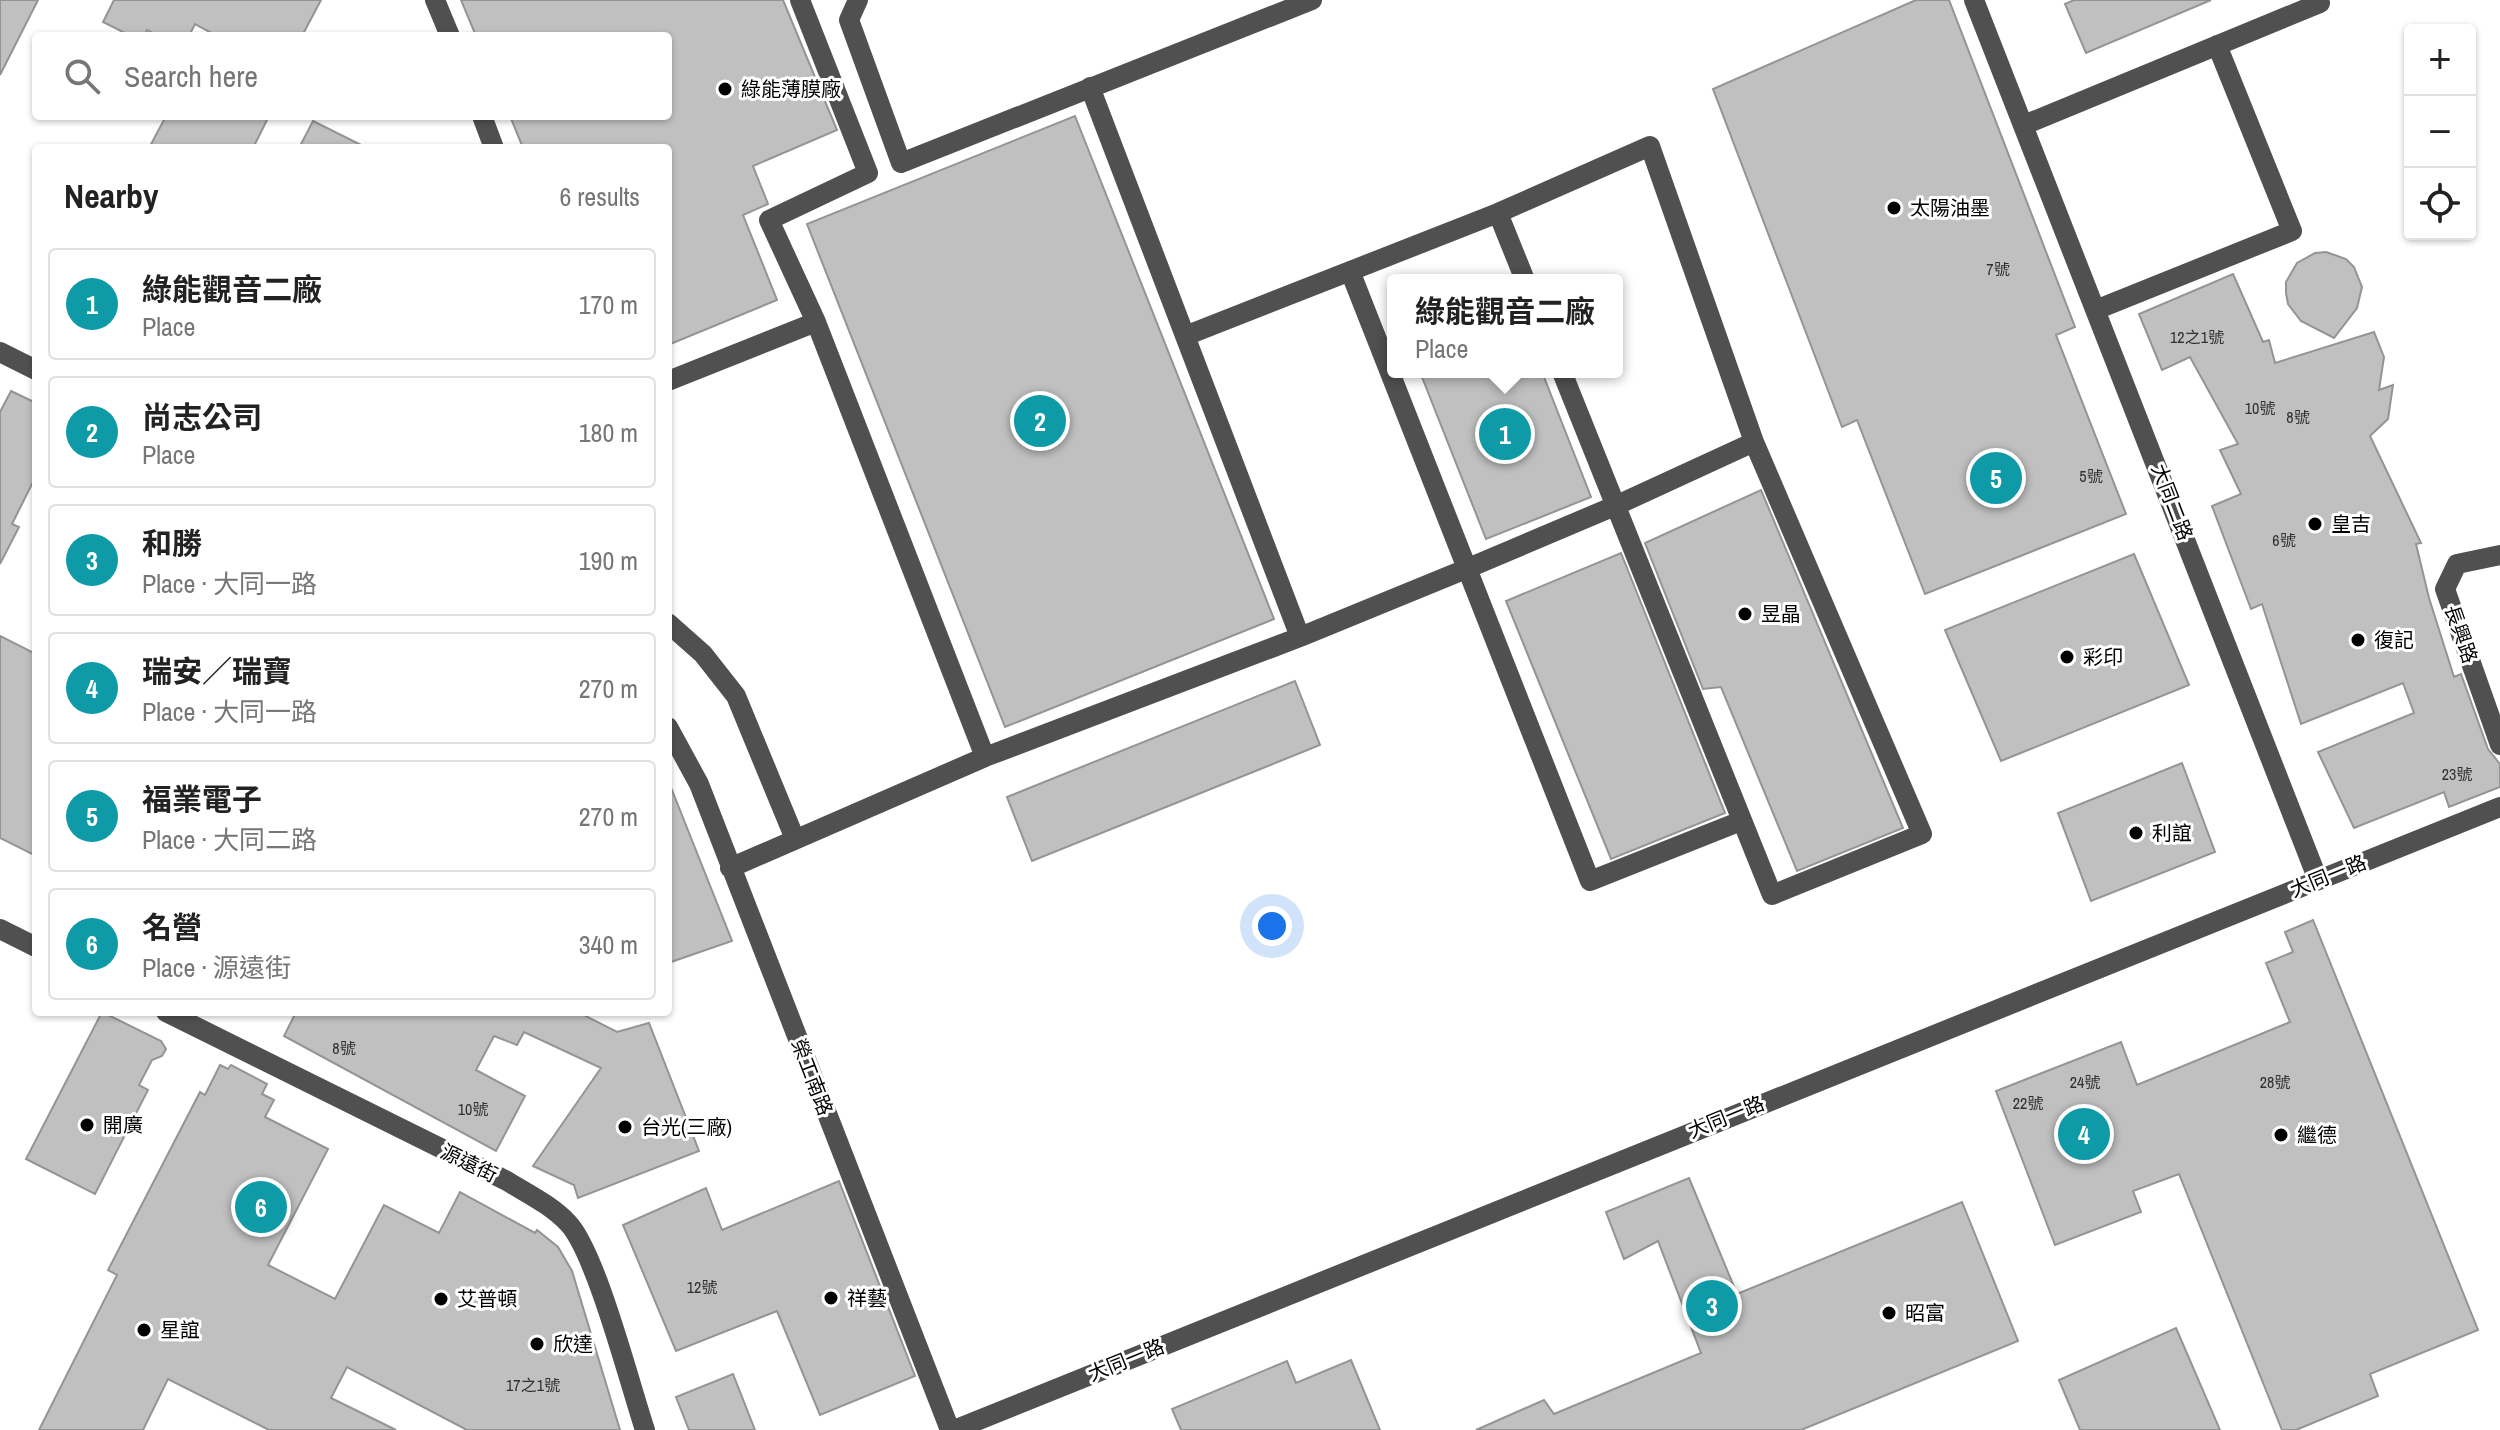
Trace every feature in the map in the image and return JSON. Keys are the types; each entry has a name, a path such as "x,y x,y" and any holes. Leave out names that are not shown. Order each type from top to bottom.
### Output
{"street":[{"path":"435,0 448,32"},
{"path":"800,0 868,173 769,220 816,322 985,757"},
{"path":"858,0 849,20 901,163 1312,0"},
{"name":"大同二路","path":"1974,0 2098,309 2318,880"},
{"path":"2024,125 2320,3 2319,0"},
{"path":"2098,309 2292,231 2217,45"},
{"path":"1090,87 1300,637"},
{"path":"484,120 492,144"},
{"path":"1185,336 1498,213 1650,146 1754,442 1922,834 1772,895 1564,378"},
{"path":"1498,213 1523,274"},
{"path":"1350,271 1387,366"},
{"path":"672,379 816,322"},
{"path":"0,352 32,368"},
{"path":"1392,378 1590,881 1741,821"},
{"path":"730,868 985,757 1300,637 1466,569 1754,442"},
{"name":"長興路","path":"2500,555 2457,564 2445,589 2500,745"},
{"path":"672,627 703,654 736,696 795,839"},
{"name":"榮工南路","path":"672,734 699,784 952,1430"},
{"name":"大同一路","path":"952,1430 2500,807"},
{"path":"0,929 32,945"},
{"name":"源遠街","path":"174,1016 507,1181 544,1203 570,1224 587,1254 645,1430"}],"building":[{"path":"0,0 38,0 0,75"},
{"path":"114,0 321,0 304,32 210,32 195,24 191,32 123,32 103,22"},
{"name":"綠能薄膜廠","path":"461,0 783,0 837,130 753,166 768,204 743,215 777,300 672,343 672,144 521,144 512,120 672,120 672,32 474,32"},
{"name":"太陽油墨","path":"1916,0 1949,0 2075,327 2056,335 2126,514 1925,594 1857,420 1842,427 1713,89"},
{"path":"2074,0 2211,0 2086,53 2065,4"},
{"path":"1075,116 1274,619 1005,727 807,224"},
{"path":"164,120 267,120 255,144 151,144"},
{"path":"313,121 359,144 301,144"},
{"path":"2326,252 2346,259 2354,267 2362,287 2357,308 2334,338 2301,321 2288,304 2286,293 2286,282 2297,263 2315,253"},
{"path":"2233,274 2263,342 2269,340 2275,363 2374,332 2384,357 2379,390 2393,385 2388,419 2370,436 2421,543 2416,544 2429,598 2454,677 2461,674 2488,749 2500,764 2500,787 2449,807 2444,792 2354,828 2318,752 2414,713 2403,683 2301,724 2262,604 2251,609 2212,506 2241,494 2220,450 2238,444 2190,357 2162,370 2139,314"},
{"path":"1422,378 1544,378 1591,497 1486,539"},
{"path":"11,391 32,401 32,484 12,524 19,527 0,564 0,412"},
{"name":"昱晶","path":"1761,490 1903,828 1797,871 1721,687 1703,689 1645,543"},
{"path":"1621,553 1725,813 1611,859 1506,601"},
{"name":"彩印","path":"2134,554 2189,685 2001,761 1945,630"},
{"path":"0,636 32,652 32,854 0,838"},
{"path":"1295,681 1320,745 1032,861 1007,797"},
{"name":"利誼","path":"2182,763 2215,852 2091,901 2058,813"},
{"path":"672,790 732,941 672,962"},
{"name":"繼德","path":"2313,920 2478,1330 2370,1374 2378,1396 2296,1430 2282,1430 2179,1174 2133,1191 2141,1212 2055,1245 1996,1091 2121,1042 2137,1085 2290,1022 2266,963 2293,952 2285,932"},
{"name":"開廣","path":"100,1016 110,1016 161,1041 166,1049 162,1056 152,1060 139,1085 148,1090 95,1194 26,1159"},
{"name":"台光(三廠)","path":"294,1016 586,1016 617,1032 649,1023 699,1151 578,1198 574,1185 533,1166 601,1068 524,1032 517,1045 494,1036 476,1070 525,1096 496,1151 284,1036"},
{"path":"220,1065 228,1069 231,1065 267,1084 262,1094 274,1100 265,1117 328,1149 268,1265 335,1299 384,1205 439,1233 460,1192 535,1233 537,1230 558,1247 572,1271 620,1430 467,1430 347,1367 331,1398 396,1430 269,1430 168,1379 143,1430 39,1430 117,1275 108,1270 200,1092 205,1095"},
{"path":"1689,1178 1737,1294 1962,1202 2018,1341 1801,1430 1476,1430 1544,1400 1554,1414 1701,1353 1658,1241 1624,1259 1606,1212"},
{"name":"祥藝","path":"839,1181 915,1376 820,1415 777,1311 676,1351 623,1225 706,1188 722,1230"},
{"path":"2176,1328 2220,1430 2080,1430 2059,1380"},
{"path":"1351,1360 1380,1430 1181,1430 1172,1409 1287,1361 1296,1383"},
{"path":"733,1374 755,1430 689,1430 676,1397"}],"place":[{"name":"綠能薄膜廠","path":"725,89"},
{"name":"太陽油墨","path":"1894,208"},
{"name":"尚志公司","path":"1040,421"},
{"name":"綠能觀音二廠","path":"1505,434"},
{"name":"福業電子","path":"1996,478"},
{"name":"皇吉","path":"2315,524"},
{"name":"昱晶","path":"1745,614"},
{"name":"復記","path":"2358,640"},
{"name":"彩印","path":"2067,657"},
{"name":"利誼","path":"2136,833"},
{"name":"開廣","path":"87,1125"},
{"name":"台光(三廠)","path":"625,1127"},
{"name":"瑞安／瑞寶","path":"2084,1134"},
{"name":"繼德","path":"2281,1135"},
{"name":"名營","path":"261,1207"},
{"name":"祥藝","path":"831,1298"},
{"name":"艾普頓","path":"441,1299"},
{"name":"和勝","path":"1712,1306"},
{"name":"昭富","path":"1889,1313"},
{"name":"星誼","path":"144,1330"},
{"name":"欣達","path":"537,1344"}]}
